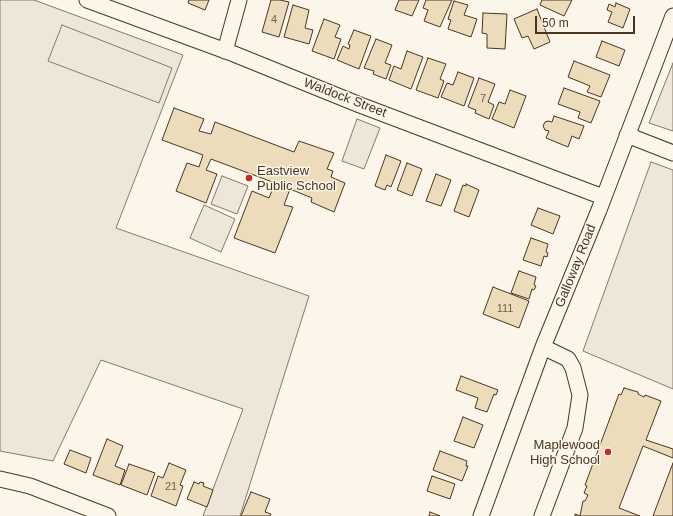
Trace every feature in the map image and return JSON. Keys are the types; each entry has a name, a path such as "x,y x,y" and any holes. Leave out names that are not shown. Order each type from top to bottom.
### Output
{"street":[{"name":"Waldock Street","path":"87,0 225,51 368,108 603,197"},
{"path":"225,51 239,0"},
{"name":"Galloway Road","path":"481,516 543,347 673,16"},
{"path":"627,135 673,153"},
{"path":"542,516 575,428 580,395 573,368 568,359 543,347"},
{"path":"0,479 30,486 108,516"}],"shaded area":[{"path":"0,0 34,0 183,55 116,228 309,296 240,516 203,516 243,409 101,360 53,461 0,451"},
{"path":"62,25 172,68 159,103 48,61"},
{"path":"673,63 673,131 649,123"},
{"path":"357,119 380,128 364,169 342,161"},
{"path":"651,162 673,170 673,389 583,351"},
{"path":"222,176 248,186 237,214 211,204"},
{"path":"204,205 235,219 221,252 190,238"}],"building":[{"path":"189,0 209,0 205,10 188,3"},
{"path":"271,0 289,2 279,37 262,32"},
{"path":"399,0 419,0 412,16 395,10"},
{"path":"426,0 452,0 440,27 424,21 428,10 423,8"},
{"path":"542,0 572,0 564,16 540,5"},
{"path":"454,1 468,5 464,15 477,19 471,37 448,29 451,20 448,19"},
{"path":"616,3 630,9 623,28 608,22 612,12 607,10 609,4 615,7"},
{"path":"293,5 309,10 305,28 313,30 309,44 284,37"},
{"path":"537,9 550,42 534,49 528,36 522,38 514,19"},
{"path":"483,13 507,14 505,49 487,48 487,34 482,33"},
{"path":"324,19 340,25 335,37 341,39 334,59 312,51"},
{"path":"354,30 371,36 359,69 337,60 343,46 349,49 350,45 348,44"},
{"path":"376,39 392,45 385,63 391,65 386,79 373,74 374,71 364,68"},
{"path":"602,41 625,50 619,66 596,57"},
{"path":"407,51 423,57 411,89 389,80 394,66 401,69"},
{"path":"428,58 446,64 440,79 444,81 438,98 416,90"},
{"path":"574,61 610,75 601,97 587,92 590,86 568,77"},
{"path":"458,72 474,78 464,106 441,97 447,83 453,85"},
{"path":"479,78 495,84 488,102 494,105 489,119 475,113 476,110 468,107"},
{"path":"564,88 600,101 591,123 578,118 580,112 558,104"},
{"path":"510,90 526,96 514,128 492,119 499,102 505,104"},
{"path":"174,108 204,119 199,131 211,134 215,122 294,152 299,141 334,153 327,169 333,171 331,177 345,183 334,212 311,202 312,198 290,189 284,205 293,207 275,253 234,238 252,191 269,198 275,183 211,159 206,170 217,174 206,203 176,191 187,163 199,167 203,155 162,140"},
{"path":"554,116 584,126 579,139 572,136 568,147 546,138 549,131 545,130 543,126 545,122 552,122"},
{"path":"386,155 401,161 391,187 387,185 385,190 375,186"},
{"path":"407,163 422,169 412,196 397,190"},
{"path":"436,174 451,180 441,206 426,201"},
{"path":"466,184 479,190 469,217 454,211 463,185 466,186"},
{"path":"538,208 560,216 553,234 531,225"},
{"path":"531,238 548,244 546,252 548,253 547,257 544,256 541,266 523,260"},
{"path":"519,271 536,277 534,285 536,286 534,290 532,289 529,299 511,293"},
{"path":"493,287 529,301 519,328 483,314"},
{"path":"461,376 498,390 496,395 494,394 487,412 475,408 478,398 456,390"},
{"path":"624,388 638,392 638,394 644,397 645,395 661,401 646,440 673,449 673,458 643,446 619,508 640,516 580,516 583,501 585,501 588,495 584,493 587,486 585,485 619,394 621,395"},
{"path":"463,417 483,425 474,448 454,441"},
{"path":"107,439 123,446 115,466 125,470 120,485 93,475"},
{"path":"70,450 91,458 86,473 64,464"},
{"path":"440,451 467,461 466,466 468,466 462,481 433,470"},
{"path":"169,463 186,470 180,485 183,486 176,506 151,496 158,476 163,478"},
{"path":"673,463 673,516 653,516"},
{"path":"129,464 155,473 147,495 121,485"},
{"path":"432,476 455,484 450,499 427,491"},
{"path":"194,482 199,484 200,482 204,483 203,486 213,490 207,507 187,499"},
{"path":"251,492 270,499 265,512 271,514 270,516 241,516"},
{"path":"430,512 440,516 429,516"}],"place":[{"name":"Eastview Public School","path":"249,178"},
{"name":"Maplewood High School","path":"608,452"}]}
